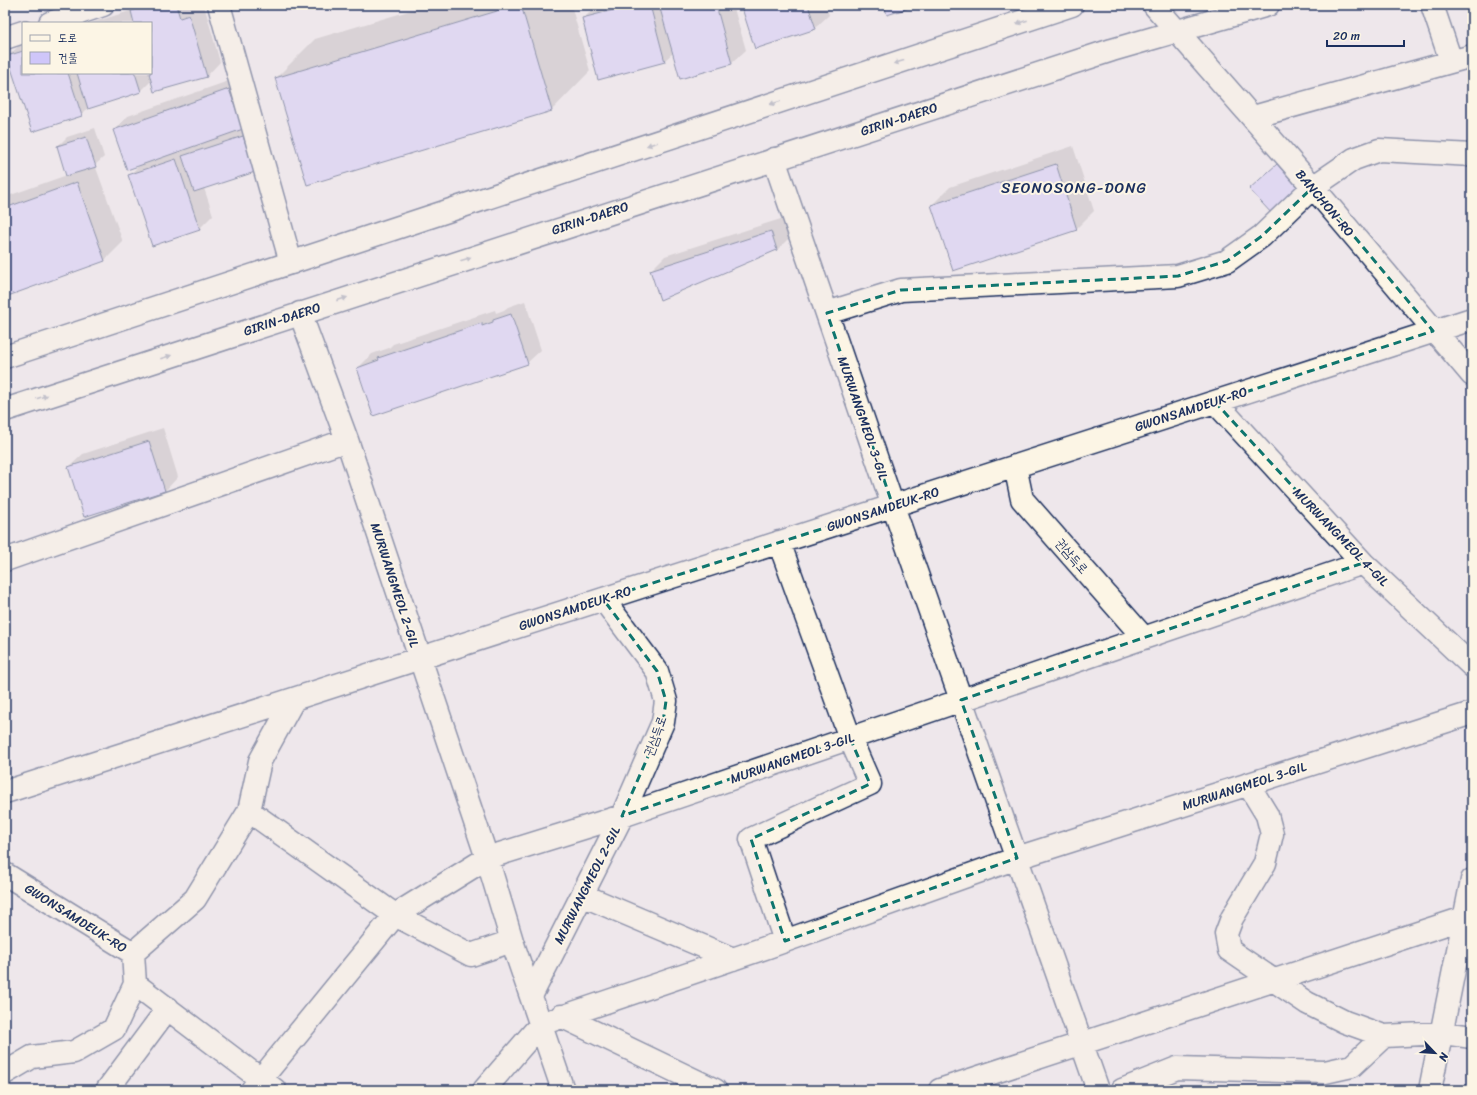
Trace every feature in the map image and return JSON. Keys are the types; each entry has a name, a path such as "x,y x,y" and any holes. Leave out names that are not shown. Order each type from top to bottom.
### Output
{"street":[{"path":"53,22 103,5"},
{"path":"218,5 291,263"},
{"path":"5,358 1072,5"},
{"path":"1154,5 1177,31"},
{"name":"GIRIN-DAERO","path":"5,410 1112,50 1268,5"},
{"path":"1432,5 1451,61"},
{"name":"BANCHON-RO","path":"1177,31 1253,117 1433,331 1472,375"},
{"path":"5,38 22,32"},
{"path":"1253,117 1472,56"},
{"path":"826,313 901,290 1178,276 1227,261 1262,236 1313,187 1354,159 1379,150 1472,155"},
{"name":"MURWANGMEOL 3-GIL","path":"774,159 893,506 1098,1090"},
{"name":"MURWANGMEOL 2-GIL","path":"300,313 347,440 487,858 512,941 532,994 551,1020 563,1090"},
{"name":"GWONSAMDEUK-RO","path":"5,792 1472,319"},
{"name":"MURWANGMEOL 4-GIL","path":"1215,402 1363,563 1472,666"},
{"path":"5,560 347,440"},
{"name":"권삼득로","path":"1015,466 1022,499 1144,638"},
{"path":"484,1090 551,1020 776,944 751,839 870,784 850,738 779,542"},
{"name":"MURWANGMEOL 3-GIL","path":"622,816 1363,563"},
{"name":"권삼득로","path":"603,599 656,672 666,701 663,722 622,816"},
{"name":"GWONSAMDEUK-RO","path":"5,874 133,953 194,899 250,811 260,761 294,699"},
{"name":"MURWANGMEOL 3-GIL","path":"776,944 1017,858 1472,713"},
{"path":"1248,784 1267,815 1272,834 1265,863 1232,918 1226,934 1229,950 1307,1003 1339,1019 1384,1036 1443,1033 1472,1037"},
{"path":"250,811 395,915 471,955 512,941"},
{"name":"MURWANGMEOL 2-GIL","path":"262,1086 395,915 487,858 622,816"},
{"name":"MURWANGMEOL 2-GIL","path":"532,994 622,816"},
{"path":"1430,1090 1443,1033 1472,880"},
{"path":"582,895 733,959"},
{"path":"940,1090 1464,918"},
{"path":"5,1073 32,1057 74,1052 114,1029 135,984 133,953"},
{"path":"135,984 168,1008 262,1086"},
{"path":"107,1090 168,1008"},
{"path":"551,1020 715,1090"},
{"path":"1122,1090 1177,1068 1325,1072 1352,1066 1384,1036"}],"highlighted area":[{"path":"1313,187 1433,331 1215,402 1363,563 961,700 1017,858 785,941 751,839 870,784 850,738 622,816 663,722 666,701 657,671 603,599 893,506 827,313 901,290 1178,276 1227,261 1262,236"}],"building":[{"path":"151,5 176,5 180,18 189,15 207,77 154,92 149,74 152,74 152,22 134,22 131,11"},
{"path":"521,5 552,111 307,185 275,78"},
{"path":"633,5 650,5 665,62 598,80 582,18"},
{"path":"659,5 716,5 732,64 680,79"},
{"path":"741,5 808,5 816,29 755,49"},
{"path":"884,5 918,5 887,15"},
{"path":"22,51 22,74 68,74 82,116 32,132 7,56"},
{"path":"77,74 135,74 141,92 88,109"},
{"path":"229,89 243,129 127,170 113,130"},
{"path":"243,136 255,172 194,192 182,156"},
{"path":"86,137 96,167 66,176 57,146"},
{"path":"176,159 200,230 152,246 128,175"},
{"path":"1056,164 1077,230 953,271 931,205"},
{"path":"1277,164 1300,190 1273,215 1249,189"},
{"path":"77,182 105,261 5,297 5,208"},
{"path":"771,231 777,250 660,300 650,270"},
{"path":"511,314 528,364 373,416 357,368 379,360 378,358 482,323 482,326 493,322 493,320"},
{"path":"149,441 165,491 84,517 68,467"}],"district":[{"name":"SEONOSONG-DONG","path":"1074,188"}]}
